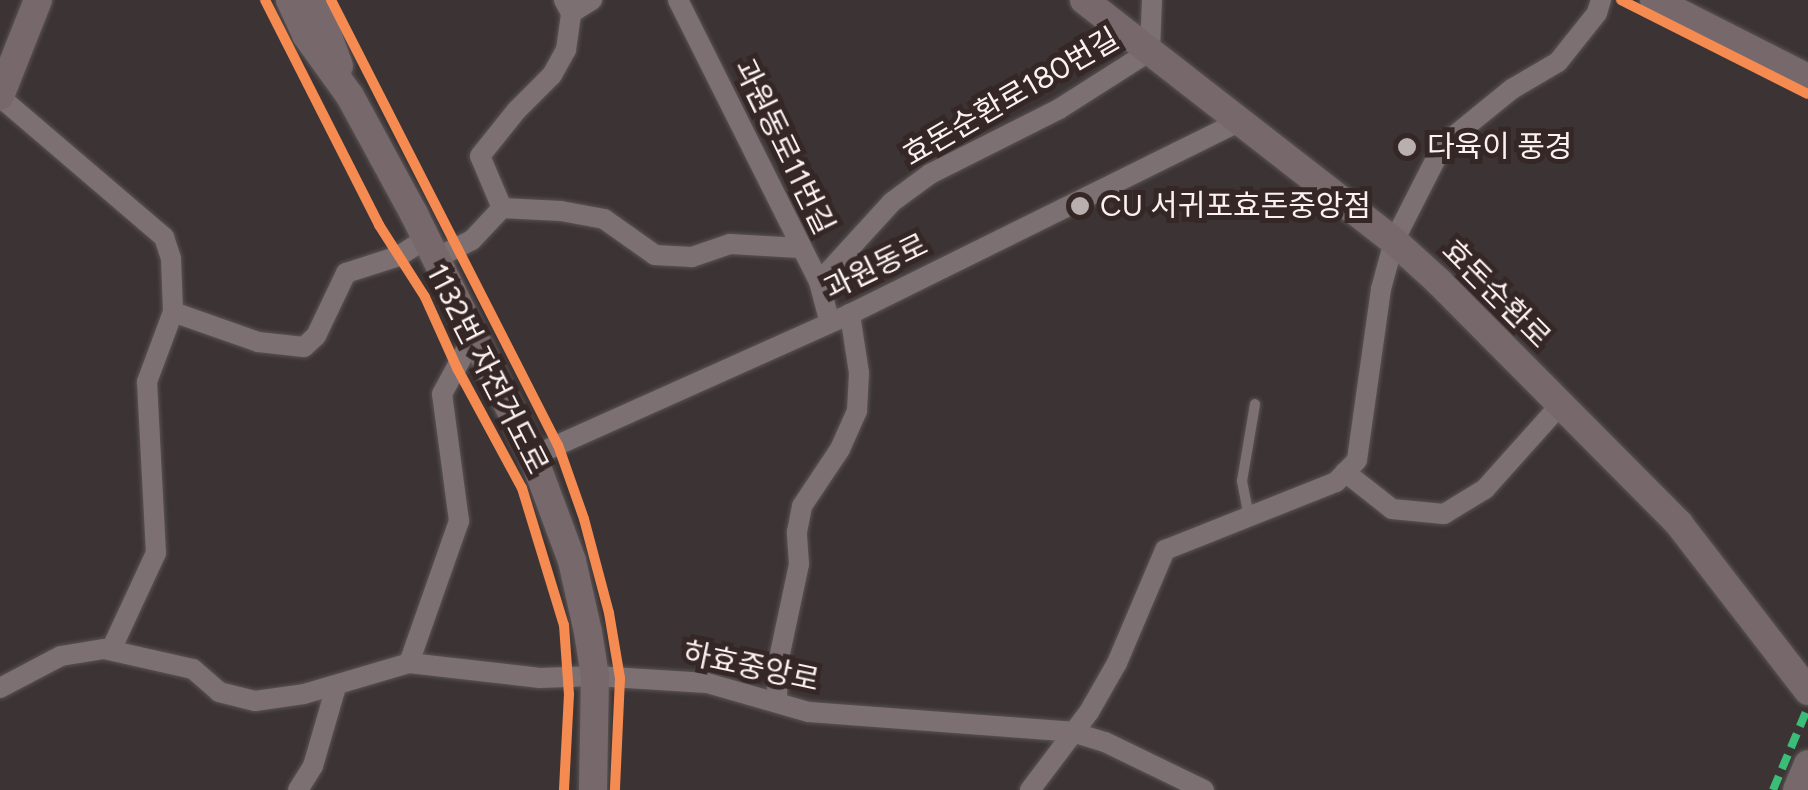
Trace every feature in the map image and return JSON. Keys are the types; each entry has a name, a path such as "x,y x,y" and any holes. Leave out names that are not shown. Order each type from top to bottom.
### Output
{"street":[{"path":"38,0 2,86 164,237 171,260 173,312 147,382 156,552 111,650"},
{"path":"282,0 350,96"},
{"path":"290,0 306,35"},
{"path":"315,0 350,96 533,456 572,560 595,676 593,790"},
{"path":"502,208 480,156 516,110 552,75 566,50 568,7 592,0"},
{"name":"과원동로11번길","path":"678,0 819,282 830,322"},
{"name":"효돈순환로","path":"1084,0 1394,241 1679,524 1808,690"},
{"path":"1150,51 1152,0"},
{"path":"1030,790 1117,663 1165,550 1336,482 1357,460 1382,290 1394,241 1443,145 1512,89 1558,62 1598,12 1601,0"},
{"path":"1654,0 1808,78"},
{"name":"효돈순환로180번길","path":"819,282 892,202 930,174 1060,108 1150,51"},
{"name":"과원동로","path":"533,456 850,314 1240,121"},
{"path":"173,312 258,342 304,347 316,336 332,294 346,273 399,256 472,240 502,208 561,211 604,219 655,255 692,257 730,244 800,248"},
{"path":"777,702 778,663 799,564 797,532 802,506 840,449 856,411 858,373 850,314"},
{"path":"410,664 459,520 442,394 473,337"},
{"path":"1345,472 1392,509 1444,514 1485,490 1561,404"},
{"name":"하효중앙로","path":"0,688 61,656 111,650 194,670 220,692 255,702 336,686 410,664 540,678 595,676 707,683 809,712 1072,732 1106,742 1204,790"},
{"path":"298,790 313,766 336,686"},
{"path":"1797,790 1808,764"}],"lane":[{"path":"1250,518 1242,481 1255,404"}],"marked path":[{"path":"1773,790 1808,707"}],"cycle path":[{"name":"1132번 자전거도로","path":"265,0 379,225 425,297 457,368 522,488 564,625 569,694 564,790"},
{"name":"1132번 자전거도로","path":"331,0 558,445 584,519 609,613 620,678 615,790"},
{"path":"1621,0 1808,94"}],"place":[{"name":"다육이 풍경","path":"1407,147"},
{"name":"CU 서귀포효돈중앙점","path":"1080,206"}]}
